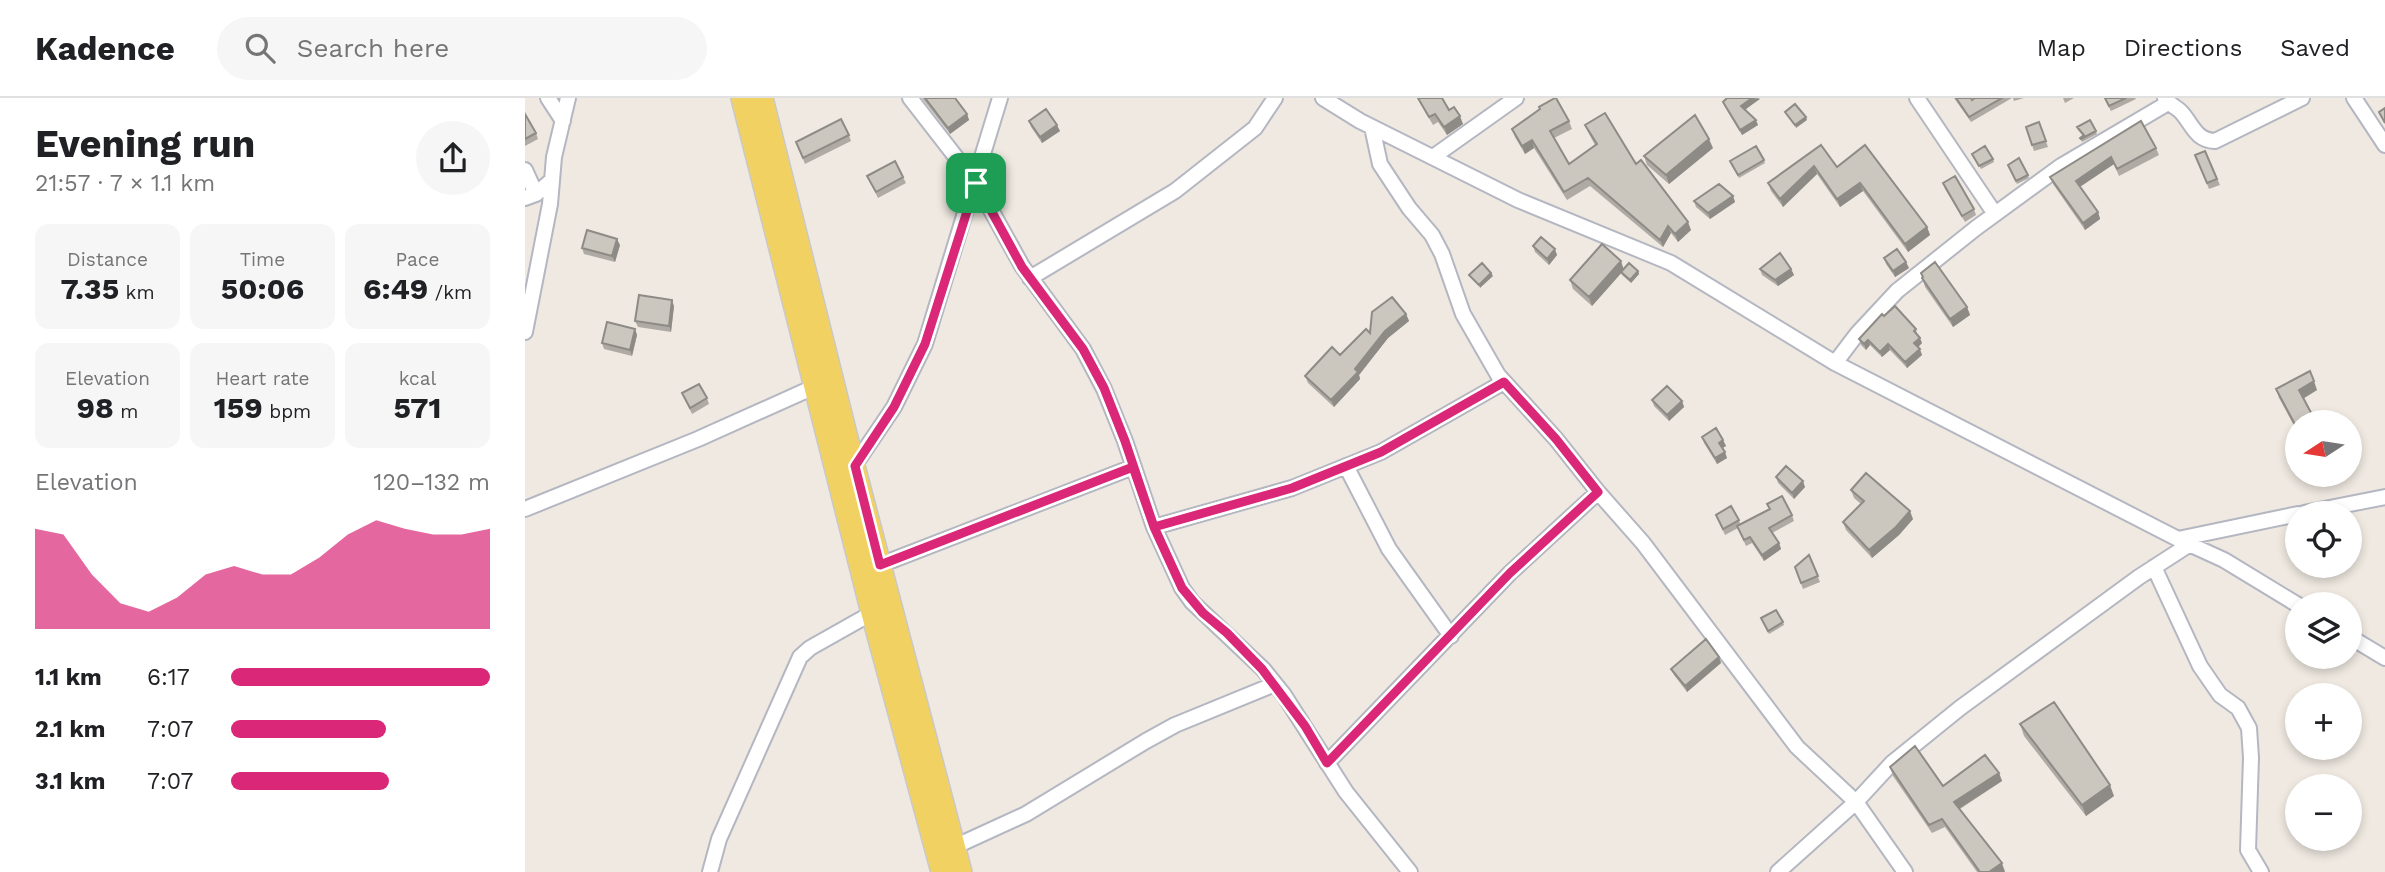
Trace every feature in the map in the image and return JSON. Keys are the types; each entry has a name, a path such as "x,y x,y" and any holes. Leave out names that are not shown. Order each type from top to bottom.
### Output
{"main road":[{"path":"742,98 872,612 942,872"},
{"path":"762,98 961,872"}],"street":[{"path":"548,98 563,121"},
{"path":"525,332 550,204 554,158 568,98"},
{"path":"910,98 976,183 1030,278 1083,349 1104,388 1154,527 1182,588 1192,602 1227,633 1275,684 1373,828 1410,872"},
{"path":"855,466 894,407 925,344 1000,98"},
{"path":"1030,278 1175,191 1255,128 1275,98"},
{"path":"1322,98 1372,127 1518,200 1671,263 1835,363 2224,560 2285,597"},
{"path":"1433,157 1516,98"},
{"path":"1916,98 1995,214"},
{"path":"1835,363 1897,290 2061,166 2167,100 2181,111 2197,135 2205,140 2215,141 2302,98"},
{"path":"2354,98 2385,145"},
{"path":"1372,127 1380,164 1409,208 1432,235 1442,254 1463,314 1483,353 1504,382 1556,439 1643,543 1797,747 1856,802 1905,872"},
{"path":"525,170 531,196 552,180"},
{"path":"1154,527 1292,488 1381,452 1504,382"},
{"path":"525,509 698,439 814,387"},
{"path":"1346,466 1389,549 1451,636"},
{"path":"880,565 1133,467"},
{"path":"1327,763 1510,573 1598,492"},
{"path":"2362,502 2385,497"},
{"path":"1777,872 1856,802 1892,763 1960,708 2154,567 2184,542 2285,517"},
{"path":"2154,567 2200,666 2220,695 2238,708 2249,728 2251,758 2248,850 2261,872"},
{"path":"710,872 719,839 800,657 810,648 872,612"},
{"path":"2362,644 2385,658"},
{"path":"954,847 1026,814 1175,725 1275,684"}],"building":[{"path":"925,98 955,98 967,114 948,128"},
{"path":"1418,98 1442,98 1449,110 1454,107 1460,116 1444,127 1435,114 1429,117"},
{"path":"1556,98 1569,121 1550,131 1569,164 1597,144 1585,125 1605,113 1636,164 1641,160 1688,222 1675,234 1668,226 1660,240 1588,178 1564,192 1532,140 1522,146 1512,129 1540,109 1539,107"},
{"path":"1727,98 1752,98 1741,106 1756,120 1740,130 1723,102"},
{"path":"1956,98 1972,100 2002,98 1969,117"},
{"path":"2105,98 2126,98 2109,106"},
{"path":"1795,104 1806,117 1795,125 1785,112"},
{"path":"2385,108 2385,123 2379,112"},
{"path":"1046,109 1057,125 1040,137 1029,121"},
{"path":"525,114 536,133 525,139"},
{"path":"1695,115 1709,139 1666,175 1644,156"},
{"path":"841,119 849,135 803,158 796,142"},
{"path":"2090,120 2096,131 2081,139 2084,135 2077,127"},
{"path":"2141,121 2156,148 2117,169 2111,157 2076,181 2098,212 2083,223 2050,177"},
{"path":"2039,122 2046,141 2032,145 2026,127"},
{"path":"1821,145 1837,167 1865,145 1927,227 1905,244 1860,183 1837,199 1814,166 1780,199 1768,183"},
{"path":"1756,146 1764,160 1738,175 1730,161"},
{"path":"1985,146 1993,159 1979,166 1972,154"},
{"path":"2205,151 2217,179 2207,183 2195,155"},
{"path":"2019,158 2028,175 2016,181 2008,165"},
{"path":"895,161 903,177 876,192 867,176"},
{"path":"1955,176 1974,209 1962,216 1943,183"},
{"path":"1719,184 1733,196 1708,213 1694,201"},
{"path":"587,230 617,239 612,256 582,248"},
{"path":"1541,237 1555,249 1547,259 1533,246"},
{"path":"1602,244 1621,261 1589,297 1570,280"},
{"path":"1897,249 1906,262 1893,271 1884,258"},
{"path":"1780,253 1791,269 1775,280 1760,269"},
{"path":"1935,262 1967,307 1950,319 1922,278 1921,273"},
{"path":"1482,263 1491,273 1479,285 1469,275"},
{"path":"1629,263 1638,271 1630,280 1621,272"},
{"path":"639,295 672,300 669,326 635,321"},
{"path":"1392,297 1406,314 1385,331 1355,369 1358,372 1331,400 1305,376 1332,347 1340,355 1366,329 1370,333 1372,312"},
{"path":"1895,306 1916,329 1914,331 1920,338 1914,343 1920,349 1905,362 1888,344 1880,352 1868,340 1864,344 1859,339 1882,314 1884,316"},
{"path":"607,322 635,329 630,350 602,343"},
{"path":"2310,371 2314,381 2299,390 2310,410 2287,410 2276,389"},
{"path":"699,384 707,398 690,408 682,393"},
{"path":"1667,386 1682,401 1667,415 1652,400"},
{"path":"1716,428 1723,440 1719,443 1725,452 1715,458 1702,437"},
{"path":"1786,466 1803,481 1792,493 1776,477"},
{"path":"1866,473 1910,511 1869,550 1843,522 1864,501 1851,490"},
{"path":"1782,496 1792,515 1769,528 1779,543 1762,555 1750,537 1744,540 1737,526 1770,509 1767,504"},
{"path":"1731,506 1739,520 1723,529 1716,515"},
{"path":"1809,555 1818,576 1801,583 1795,567"},
{"path":"1776,610 1783,622 1768,631 1761,618"},
{"path":"1706,639 1719,657 1685,686 1671,669"},
{"path":"2054,702 2110,785 2082,805 2020,724"},
{"path":"1915,746 1943,786 1985,755 1999,773 1954,802 2002,863 1989,872 1980,872 1942,819 1929,825 1890,767"}],"route":[{"path":"976,183 925,344 894,407 855,466 880,565 1133,467 1154,527 1292,488 1381,452 1504,382 1556,439 1598,492 1510,573 1327,763 1284,695 1227,633 1192,602 1182,588 1154,527 1125,441 1104,388 1083,349 1022,267 976,183"}]}
